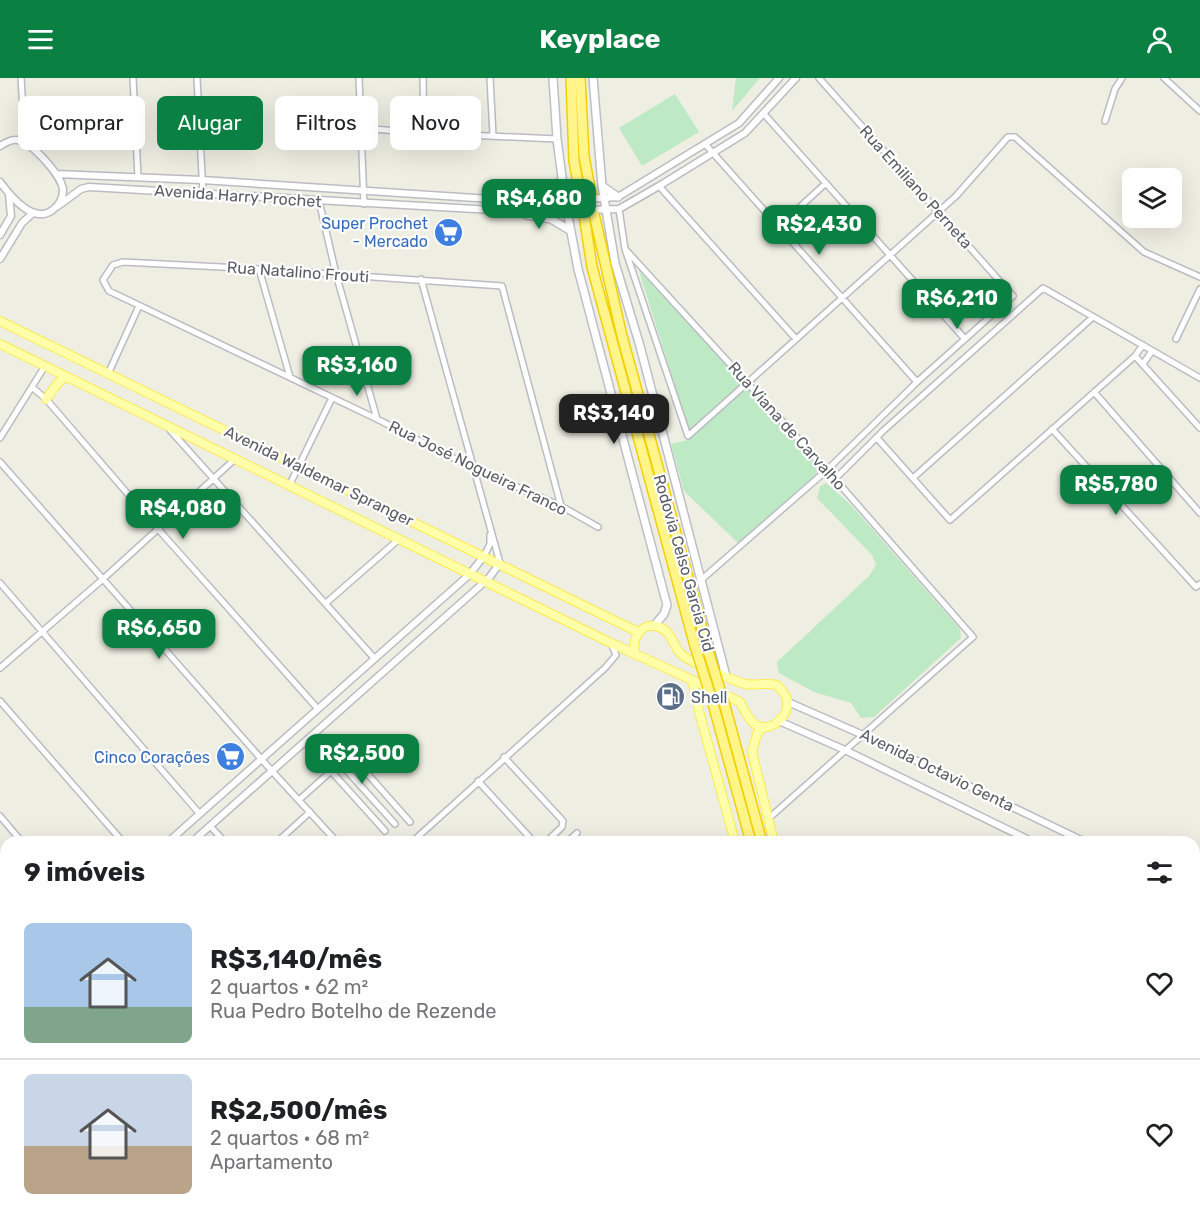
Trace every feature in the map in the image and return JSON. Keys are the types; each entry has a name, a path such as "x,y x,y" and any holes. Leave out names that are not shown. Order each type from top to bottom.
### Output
{"highway":[{"path":"571,78 574,161 580,194"},
{"path":"580,78 584,156 591,194"},
{"name":"Rodovia Celso Garcia Cid","path":"594,214 622,336 760,836"},
{"name":"Rodovia Celso Garcia Cid","path":"584,215 592,267 749,836"}],"main road":[{"path":"553,78 562,179 578,269 667,605 664,614 654,626 638,632 634,646 636,655"},
{"path":"593,78 602,186 619,277 640,346 726,676"},
{"path":"523,201 543,197 562,179"},
{"path":"602,186 618,197"},
{"path":"522,212 555,220 571,231"},
{"name":"Avenida Waldemar Spranger","path":"0,321 638,632"},
{"name":"Avenida Waldemar Spranger","path":"0,344 611,644 740,702 755,725 764,727"},
{"path":"46,399 65,377"},
{"path":"654,626 668,632 682,655 744,684 766,682 777,685 788,702 784,715 779,721 772,726 764,727 757,734 752,752 772,836"},
{"path":"692,680 733,836"}],"street":[{"path":"21,78 22,96"},
{"path":"133,78 138,177"},
{"path":"197,78 203,194"},
{"path":"359,78 359,96"},
{"path":"423,78 423,96"},
{"path":"490,78 493,136"},
{"path":"618,197 739,123 779,78"},
{"path":"796,78 745,133 619,209 625,249 688,436 956,196 1008,137 1015,137 1144,252 1200,277"},
{"name":"Rua Emiliano Perneta","path":"819,78 1013,296 965,339"},
{"path":"1105,121 1115,89 1122,78"},
{"path":"1164,78 1200,111"},
{"path":"701,580 827,470 917,382 965,339 764,114"},
{"path":"481,136 557,139"},
{"path":"0,146 18,140"},
{"path":"705,144 917,382"},
{"path":"33,150 60,180 63,193 57,206"},
{"path":"362,150 364,204"},
{"name":"Avenida Harry Prochet","path":"56,174 202,180 523,201 618,197"},
{"path":"0,183 18,202 33,213 22,223 0,259"},
{"path":"778,227 826,183"},
{"path":"659,186 796,339"},
{"name":"Avenida Harry Prochet","path":"33,213 45,214 81,189 88,187 522,212 619,209"},
{"path":"0,235 12,210 9,193"},
{"path":"319,201 336,274 377,419"},
{"path":"522,212 523,201"},
{"name":"Rua Viana de Carvalho","path":"625,249 827,470 973,637 863,735"},
{"name":"Rua Natalino Frouti","path":"104,280 113,265 123,262 421,279 502,286 561,507"},
{"path":"259,269 290,377"},
{"path":"199,836 485,581 500,563 421,279"},
{"name":"Rua José Nogueira Franco","path":"104,280 108,291 377,419 473,468 561,507 598,527"},
{"path":"835,479 883,431 1044,288 1200,378"},
{"path":"1176,339 1200,289"},
{"path":"108,374 139,306"},
{"path":"913,478 1093,317"},
{"path":"877,438 950,520 1135,356 1143,345"},
{"path":"1143,364 1152,351"},
{"path":"1135,356 1200,428"},
{"path":"0,438 45,366"},
{"path":"33,388 46,399 318,709"},
{"path":"1094,392 1200,513"},
{"path":"289,486 332,398"},
{"path":"167,426 375,659"},
{"path":"1052,429 1198,585"},
{"path":"0,668 103,579 235,459"},
{"path":"0,462 332,836"},
{"path":"174,836 469,575 490,544 491,531"},
{"path":"326,603 398,540"},
{"path":"0,583 199,813"},
{"path":"418,836 613,659 616,655 611,644"},
{"path":"0,701 118,836"},
{"name":"Avenida Octavio Genta","path":"788,702 863,735 1071,835"},
{"name":"Avenida Octavio Genta","path":"779,721 845,750 1021,836"},
{"path":"768,819 863,735"},
{"path":"299,800 350,754 410,822"},
{"path":"504,757 563,821 562,827 552,836"},
{"path":"340,763 394,824"},
{"path":"332,771 385,831"},
{"path":"478,781 528,836"},
{"path":"284,836 310,812"},
{"path":"0,816 17,836"},
{"path":"210,826 219,836"},
{"path":"574,836 577,833"}],"green space":[{"path":"736,78 760,78 732,111"},
{"path":"675,94 699,132 642,166 619,128"},
{"path":"639,271 744,381 689,431"},
{"path":"749,386 822,469 738,543 684,491 671,444 688,440"},
{"path":"826,483 851,505 960,629 961,638 874,717 861,718 851,703 814,692 779,673 777,662 869,576 876,565 872,555 817,498 820,486"}],"place":[{"name":"Super Prochet - Mercado","path":"449,232"},
{"name":"Shell","path":"670,697"},
{"name":"Cinco Corações","path":"231,757"}]}
